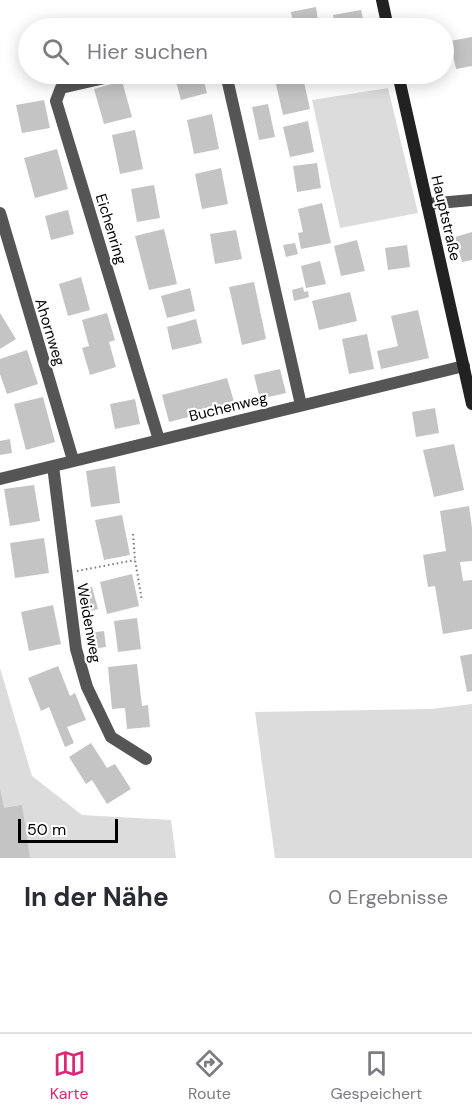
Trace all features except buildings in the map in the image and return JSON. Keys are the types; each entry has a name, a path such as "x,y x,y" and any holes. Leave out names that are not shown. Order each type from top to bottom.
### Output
{"street":[{"path":"382,0 386,18"},
{"name":"Eichenring","path":"79,84 62,88 56,100 159,440"},
{"path":"228,84 301,405"},
{"name":"Hauptstraße","path":"400,84 472,404"},
{"path":"427,204 472,200"},
{"name":"Ahornweg","path":"0,213 5,249 72,460"},
{"name":"Buchenweg","path":"0,479 464,366"},
{"name":"Weidenweg","path":"53,466 76,649 87,687 111,737 146,759"}],"path":[{"path":"134,534 135,560 142,601"},
{"path":"66,573 135,560"}],"shaded area":[{"path":"388,88 418,213 340,228 312,100"},
{"path":"0,668 32,776 82,815 171,820 176,858 0,858"},
{"path":"472,704 472,858 275,858 255,712 431,709"}]}
